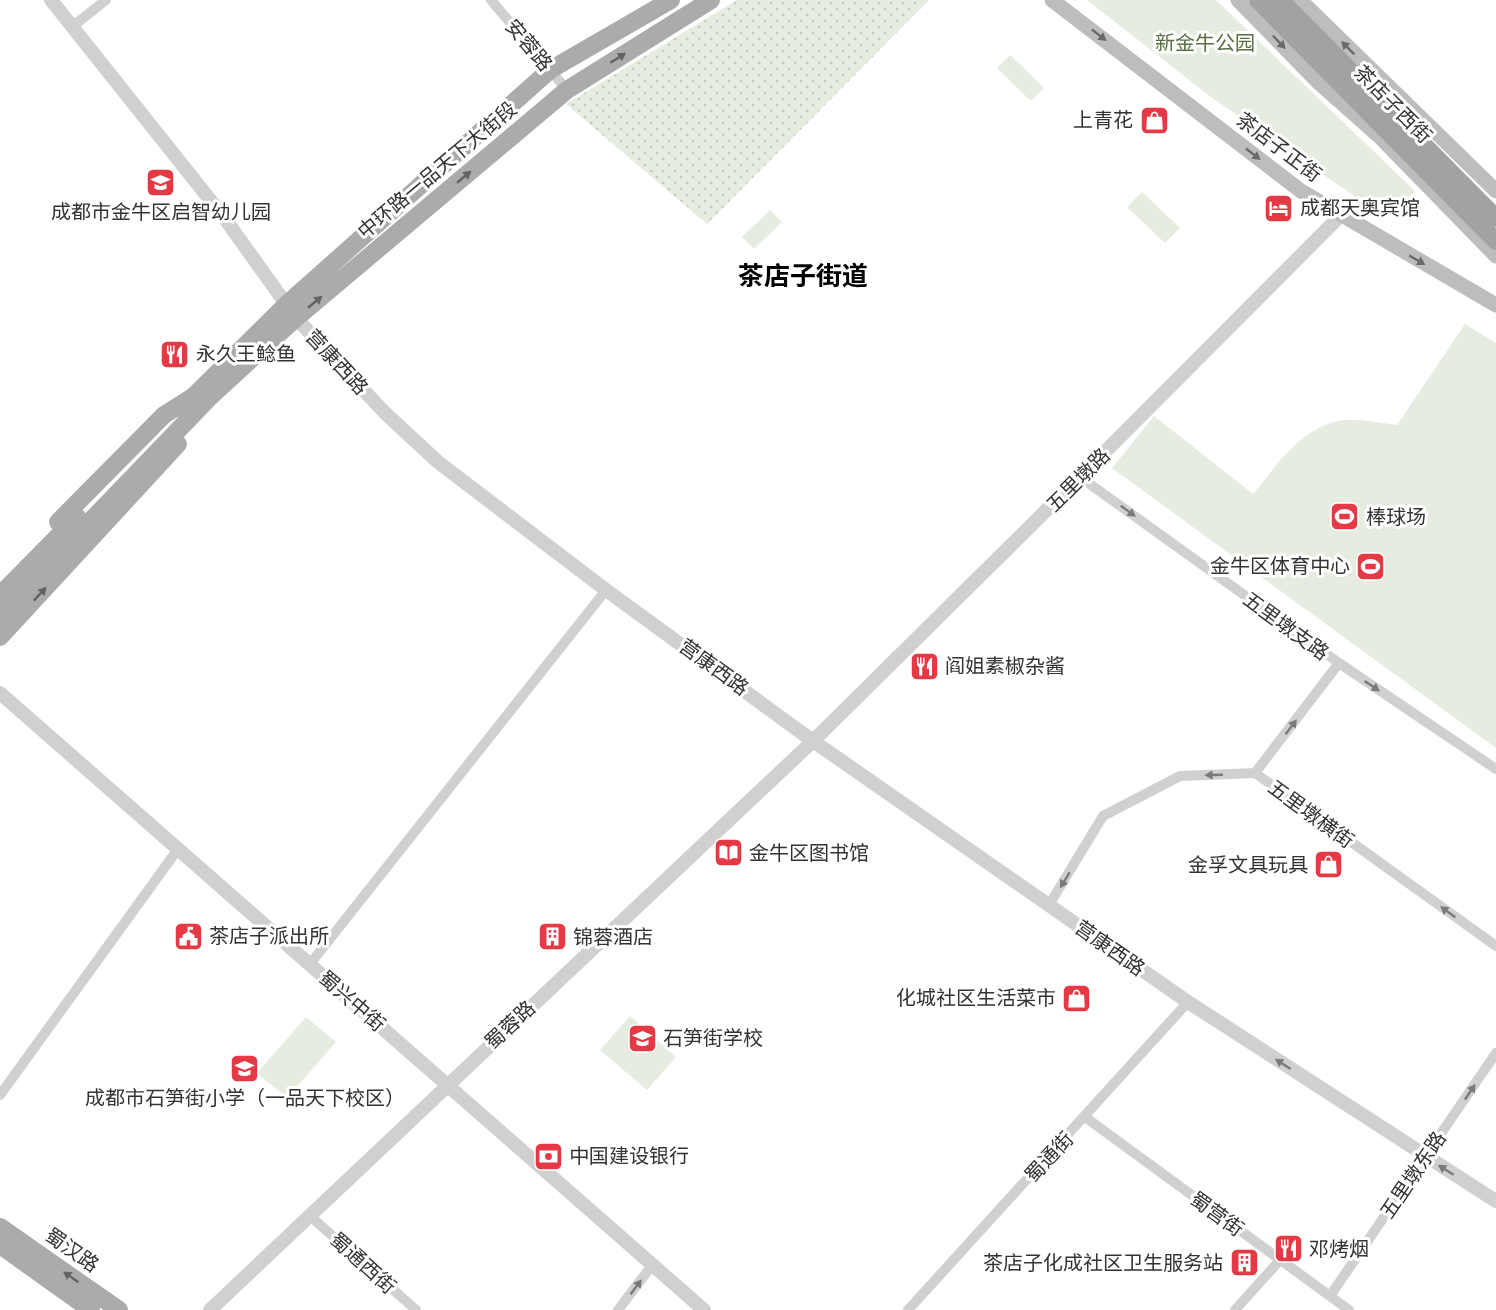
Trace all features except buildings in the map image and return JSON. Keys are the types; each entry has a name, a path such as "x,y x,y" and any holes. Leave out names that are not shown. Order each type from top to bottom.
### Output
{"highway":[{"name":"茶店子西街","path":"1258,0 1496,241"},
{"path":"1280,0 1496,218"},
{"path":"1448,170 1496,202"}],"main road":[{"name":"中环路一品天下大街段","path":"152,448 292,311 550,70 671,0"},
{"name":"中环路一品天下大街段","path":"292,311 567,90 711,0"},
{"name":"茶店子正街","path":"1052,0 1300,191 1496,305"},
{"path":"1238,0 1319,83 1381,138 1496,256"},
{"path":"1300,0 1496,191"},
{"path":"1370,92 1480,177"},
{"name":"中环路一品天下大街段","path":"0,582 157,422 202,397"},
{"name":"中环路一品天下大街段","path":"0,637 158,469 189,431 202,397"},
{"path":"0,595 152,448"},
{"path":"0,615 152,448"},
{"name":"蜀汉路","path":"0,1227 119,1310"},
{"name":"蜀汉路","path":"0,1245 91,1310"}],"street":[{"name":"营康西路","path":"51,0 223,216 292,311 385,413 438,462 606,590 813,741 1188,1002 1496,1201"},
{"path":"73,27 106,0"},
{"name":"安蓉路","path":"491,0 567,90"},
{"name":"五里墩路","path":"813,741 1340,216"},
{"name":"五里墩支路","path":"1080,477 1339,663 1496,769"},
{"path":"310,964 606,590"},
{"path":"1255,773 1339,663"},
{"name":"蜀兴中街","path":"0,693 704,1310"},
{"name":"蜀蓉路","path":"210,1310 813,741"},
{"name":"五里墩横街","path":"1049,905 1103,816 1180,776 1255,773 1496,946"},
{"path":"0,1095 178,849"},
{"name":"蜀通街","path":"908,1310 1188,1002"},
{"name":"五里墩东路","path":"1330,1296 1496,1053"},
{"name":"蜀营街","path":"1085,1117 1349,1310"},
{"name":"蜀通西街","path":"310,1216 416,1310"},
{"path":"1235,1310 1280,1260"},
{"path":"618,1310 653,1264"}],"green space":[{"path":"737,0 929,0 707,224 566,104"},
{"name":"新金牛公园","path":"1087,0 1216,0 1415,191 1386,218 1211,97"},
{"path":"1010,55 1044,88 1031,101 997,68"},
{"path":"1142,192 1180,228 1165,243 1127,207"},
{"path":"770,210 782,222 754,249 742,237"},
{"name":"金牛区体育中心","path":"1465,324 1496,343 1496,748 1112,468 1154,416 1253,494 1282,458 1304,437 1317,429 1346,420 1397,425"},
{"path":"630,1016 676,1057 647,1090 600,1050"},
{"path":"306,1017 336,1042 287,1098 257,1073"}],"place":[{"name":"上青花","path":"1154,120"},
{"name":"成都市金牛区启智幼儿园","path":"161,182"},
{"name":"成都天奥宾馆","path":"1279,208"},
{"name":"永久王鲶鱼","path":"175,354"},
{"name":"棒球场","path":"1345,517"},
{"name":"金牛区体育中心","path":"1371,566"},
{"name":"阎姐素椒杂酱","path":"924,666"},
{"name":"金牛区图书馆","path":"728,853"},
{"name":"金孚文具玩具","path":"1329,865"},
{"name":"茶店子派出所","path":"188,936"},
{"name":"锦蓉酒店","path":"552,937"},
{"name":"化城社区生活菜市","path":"1077,998"},
{"name":"石笋街学校","path":"642,1038"},
{"name":"成都市石笋街小学（一品天下校区）","path":"245,1068"},
{"name":"中国建设银行","path":"548,1156"},
{"name":"邓烤烟","path":"1288,1249"},
{"name":"茶店子化成社区卫生服务站","path":"1244,1263"}],"district":[{"name":"茶店子街道","path":"803,276"}]}
